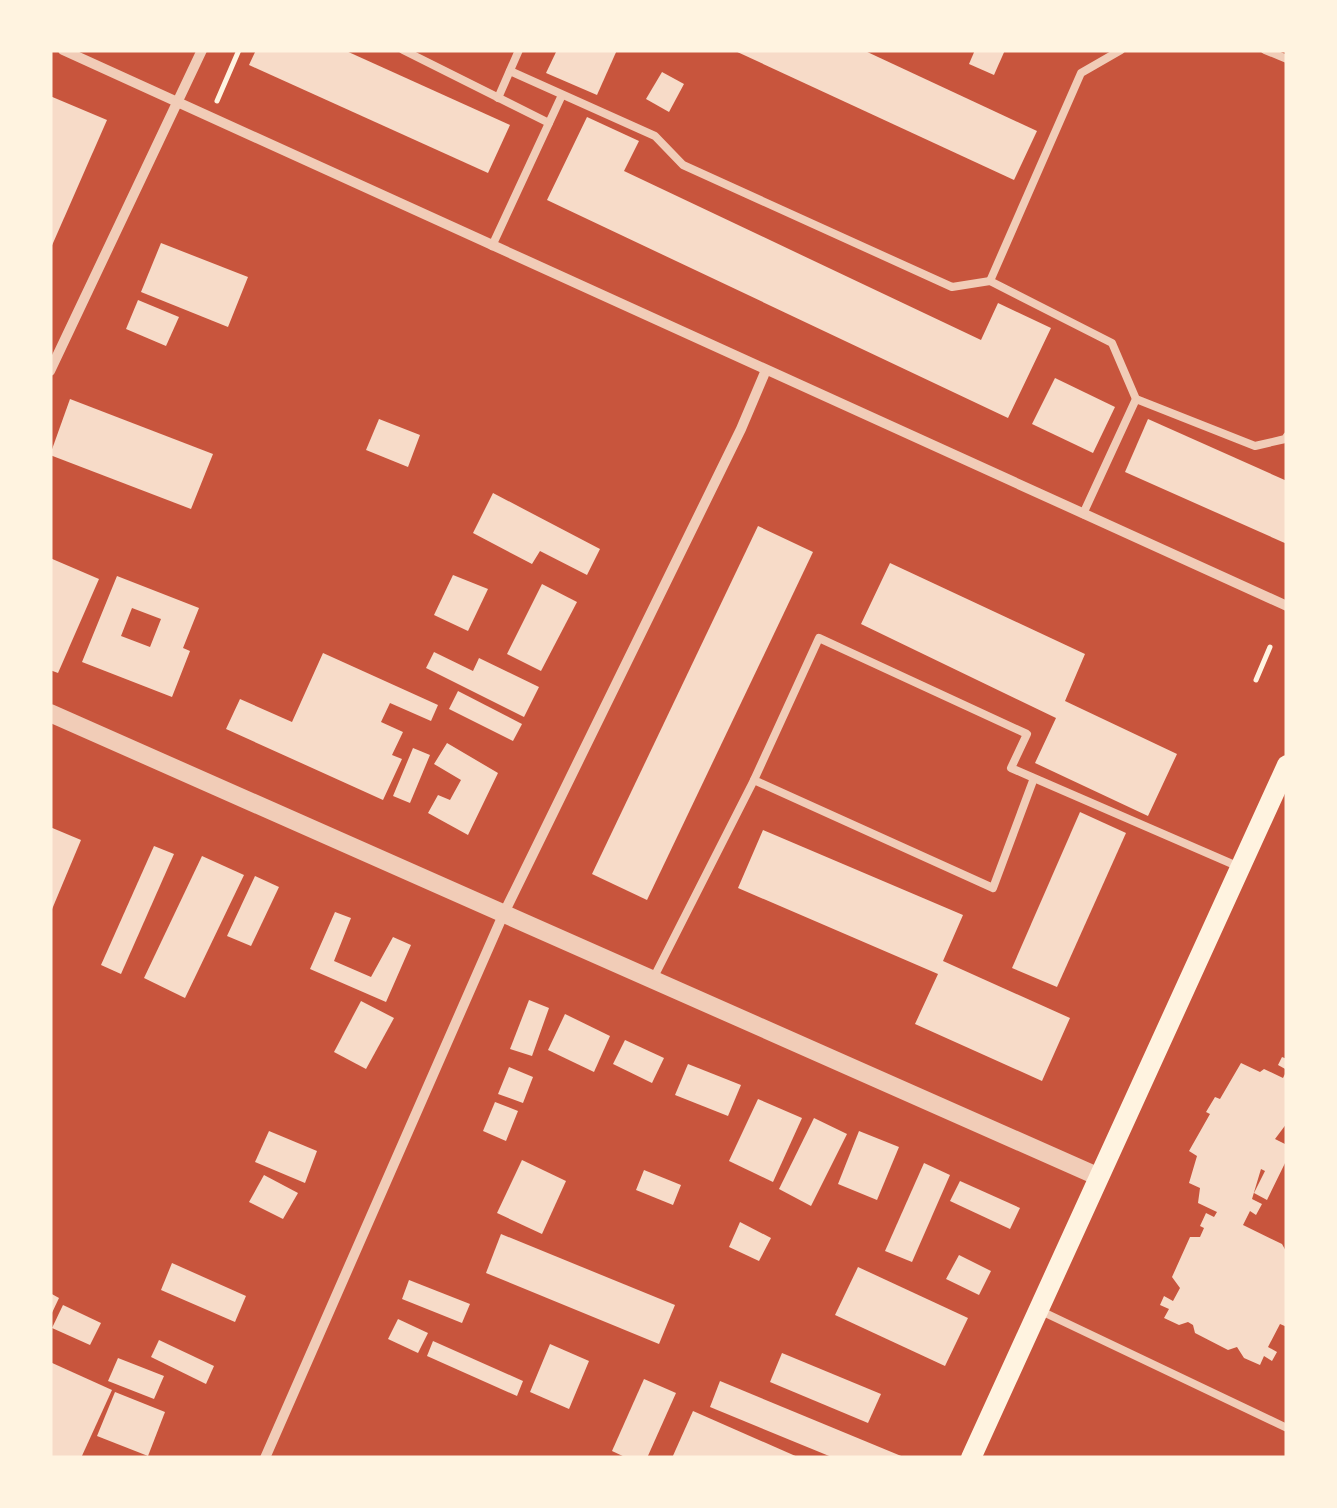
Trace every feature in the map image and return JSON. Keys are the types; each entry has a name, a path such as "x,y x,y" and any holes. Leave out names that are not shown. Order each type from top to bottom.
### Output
{"main road":[{"path":"971,1458 1287,766"}],"street":[{"path":"63,50 1287,606"},
{"path":"50,371 180,104 202,50"},
{"path":"265,1458 503,915 741,429 766,370"},
{"path":"50,713 1097,1176"}],"lane":[{"path":"403,50 549,123"},
{"path":"498,98 520,50"},
{"path":"990,280 1081,74 1121,50"},
{"path":"1265,50 1287,59"},
{"path":"510,71 655,136 683,165 952,287 990,280 1112,343 1136,399 1255,446 1287,436"},
{"path":"492,246 562,95"},
{"path":"1083,514 1136,399"},
{"path":"654,977 754,780 819,638 1027,734 1011,768 1241,868"},
{"path":"754,780 994,888 1034,778"},
{"path":"1037,1309 1287,1428"}],"path":[{"path":"211,118 239,50"},
{"path":"1256,680 1270,647"}],"building":[{"path":"256,50 344,50 510,125 488,173 249,65"},
{"path":"557,50 617,50 597,95 546,73"},
{"path":"733,50 863,50 1037,131 1014,180"},
{"path":"975,50 1005,50 994,75 969,64"},
{"path":"662,72 684,84 669,112 646,99"},
{"path":"50,96 107,120 50,250"},
{"path":"587,117 639,141 624,171 981,340 998,303 1051,328 1008,418 547,200"},
{"path":"161,243 248,277 228,327 141,292"},
{"path":"138,300 179,317 166,346 126,329"},
{"path":"1055,378 1115,407 1093,453 1032,424"},
{"path":"70,399 213,454 191,509 50,455"},
{"path":"379,419 420,435 408,467 366,450"},
{"path":"1148,419 1287,481 1287,544 1125,472"},
{"path":"493,493 600,549 587,575 540,551 532,564 473,533"},
{"path":"758,526 813,552 647,900 592,874"},
{"path":"50,558 99,579 58,673 50,670"},
{"path":"890,563 1085,654 1065,701 1177,754 1148,816 1035,763 1056,718 861,624"},
{"path":"453,575 488,589 468,631 434,615"},
{"path":"117,576 199,608 183,648 190,651 172,697 82,662","holes":["132,608 161,619 150,647 121,636"]},
{"path":"542,584 577,602 541,671 507,654"},
{"path":"434,652 473,671 479,658 539,687 524,717 426,668"},
{"path":"323,653 438,705 431,721 390,703 381,722 403,732 392,755 402,759 383,800 226,729 240,699 292,722"},
{"path":"458,691 522,724 513,741 449,709"},
{"path":"447,743 498,773 468,835 428,813 438,795 450,800 461,780 434,764"},
{"path":"413,748 430,755 410,803 393,796"},
{"path":"1080,812 1126,833 1057,987 1012,968"},
{"path":"50,827 81,840 50,914"},
{"path":"763,830 963,915 943,961 1070,1018 1042,1081 915,1024 938,974 738,888"},
{"path":"154,846 174,854 121,974 101,965"},
{"path":"202,856 244,875 185,998 144,978"},
{"path":"255,876 279,887 251,946 227,936"},
{"path":"335,912 351,918 334,961 371,977 393,937 411,945 386,1002 310,969"},
{"path":"529,1000 549,1008 532,1056 510,1049"},
{"path":"361,1001 394,1018 366,1069 334,1052"},
{"path":"565,1014 610,1036 594,1072 548,1050"},
{"path":"625,1040 664,1058 652,1083 613,1064"},
{"path":"1282,1057 1287,1059 1287,1070 1278,1065"},
{"path":"1241,1063 1283,1078 1287,1070 1287,1123 1275,1139 1287,1145 1287,1159 1267,1200 1254,1193 1265,1171 1261,1169 1252,1199 1262,1204 1256,1215 1250,1211 1243,1225 1282,1244 1287,1253 1287,1327 1280,1324 1268,1347 1277,1352 1272,1361 1264,1356 1260,1365 1244,1358 1237,1347 1228,1350 1195,1333 1188,1322 1179,1325 1164,1318 1169,1309 1160,1305 1164,1296 1173,1301 1180,1288 1172,1277 1190,1237 1200,1237 1206,1213 1214,1217 1217,1212 1198,1203 1200,1188 1189,1183 1197,1156 1189,1151 1210,1114 1206,1112 1215,1097 1220,1099"},
{"path":"688,1064 741,1085 728,1116 675,1095"},
{"path":"509,1067 533,1077 523,1103 498,1094"},
{"path":"758,1099 802,1118 773,1182 729,1161"},
{"path":"495,1102 518,1111 506,1141 483,1131"},
{"path":"814,1118 847,1134 811,1206 779,1189"},
{"path":"269,1131 317,1151 305,1183 255,1162"},
{"path":"859,1131 899,1147 877,1200 838,1184"},
{"path":"522,1160 566,1181 542,1234 497,1213"},
{"path":"924,1163 950,1175 912,1262 885,1251"},
{"path":"644,1170 681,1185 673,1205 636,1190"},
{"path":"264,1175 298,1193 283,1219 249,1202"},
{"path":"960,1181 1020,1208 1010,1229 950,1201"},
{"path":"740,1222 771,1238 759,1261 729,1247"},
{"path":"501,1234 675,1305 659,1344 486,1273"},
{"path":"959,1255 991,1271 979,1295 946,1279"},
{"path":"172,1263 246,1296 235,1322 161,1290"},
{"path":"858,1267 968,1318 945,1366 835,1315"},
{"path":"409,1280 470,1304 462,1323 402,1299"},
{"path":"50,1293 59,1298 50,1317"},
{"path":"63,1305 101,1323 90,1345 52,1328"},
{"path":"398,1319 428,1333 418,1353 388,1339"},
{"path":"159,1340 214,1366 206,1384 151,1357"},
{"path":"433,1341 523,1381 517,1396 427,1356"},
{"path":"550,1344 589,1361 569,1409 530,1392"},
{"path":"782,1353 881,1394 868,1423 770,1382"},
{"path":"118,1358 164,1376 154,1399 108,1381"},
{"path":"50,1362 112,1390 81,1458 50,1458"},
{"path":"644,1379 676,1393 647,1458 627,1458 612,1451"},
{"path":"720,1381 906,1458 834,1458 710,1407"},
{"path":"115,1392 165,1412 148,1456 97,1436"},
{"path":"693,1411 800,1458 672,1458"}]}
